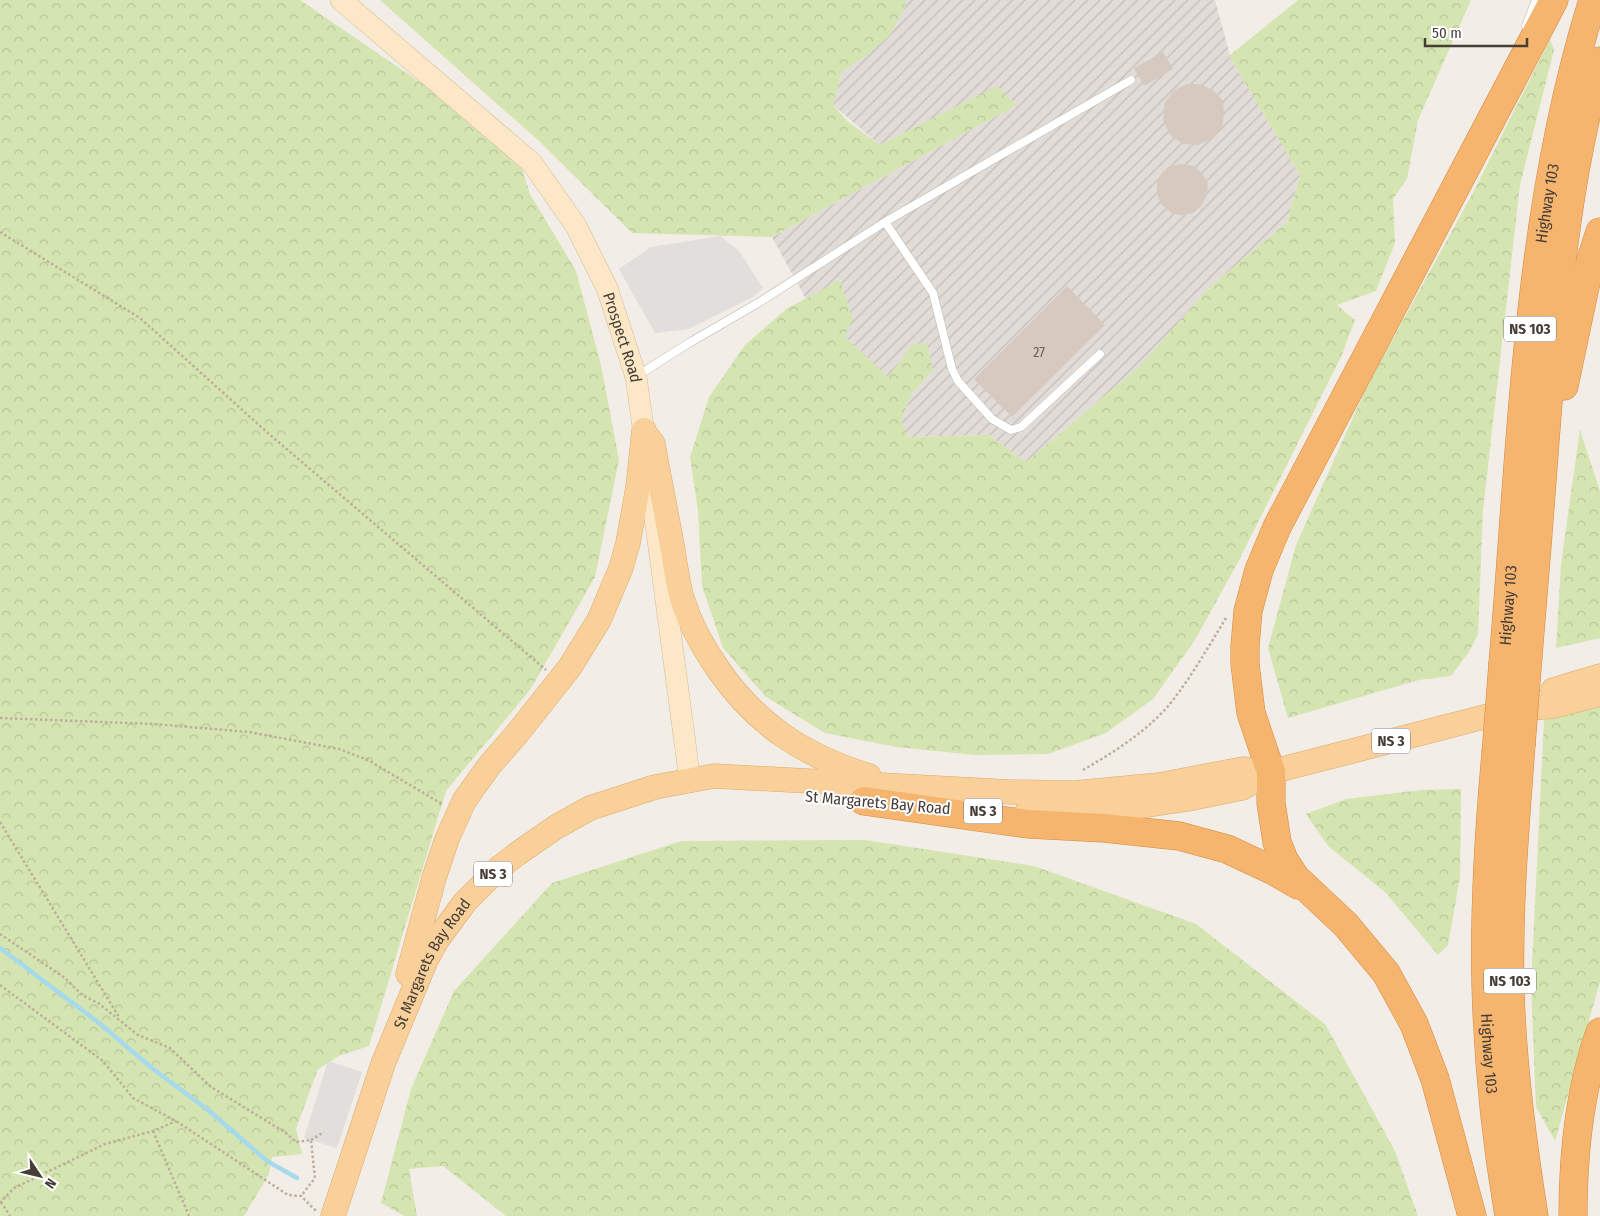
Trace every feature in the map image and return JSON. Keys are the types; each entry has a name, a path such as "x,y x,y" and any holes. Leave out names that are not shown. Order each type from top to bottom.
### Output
{"highway":[{"path":"1472,1216 1435,1079 1414,1024 1386,973 1346,925 1295,877 1280,851 1273,822 1271,803 1272,772 1251,713 1245,664 1248,610 1259,570 1277,527 1554,0"},
{"name":"Highway 103","path":"1534,1216 1516,1080 1510,988 1511,898 1521,745 1516,660 1529,348 1538,256 1558,134 1593,0"},
{"name":"Highway 103","path":"1509,1216 1494,1105 1486,985 1488,880 1496,753 1516,660 1539,526 1553,346 1564,238 1578,153 1600,61"},
{"path":"1539,526 1553,438 1590,263 1600,232"},
{"path":"864,801 1028,824 1179,836 1204,841 1243,856 1272,870 1316,896"},
{"path":"1573,1216 1578,1119 1585,1081 1600,1032"}],"main road":[{"name":"Prospect Road","path":"341,0 532,163 576,226 607,288 636,377 690,781"},
{"path":"383,1064 434,878 447,839 464,801 489,766 570,667 598,620 621,568 628,543 638,487 644,430"},
{"path":"644,430 653,444 681,596 694,630 703,647 734,692 772,729 787,740 818,757 870,776 923,786"},
{"name":"St Margarets Bay Road","path":"1511,710 1553,690 1600,676"},
{"name":"St Margarets Bay Road","path":"690,781 713,788 760,790 864,801 982,810 1084,812 1152,805 1242,788 1272,772 1511,710 1554,706 1600,694"},
{"name":"St Margarets Bay Road","path":"333,1216 383,1064 426,960 437,940 465,902 499,868 543,836 590,808 640,791 714,776 1010,792 1074,793 1159,785 1243,769 1272,772"}],"lane":[{"path":"1522,37 1536,0"},
{"path":"1499,103 1516,56"},
{"path":"636,377 689,343 758,303 885,222 1131,80"},
{"path":"885,222 933,293 952,369 958,381 992,419 1011,430 1021,427 1100,354"}],"path":[{"path":"0,232 140,318 269,434 559,681"},
{"path":"1084,770 1118,749 1146,727 1168,706 1186,682 1228,614"},
{"path":"0,718 154,724 248,732 339,749 368,760 458,814"},
{"path":"0,822 120,1020"},
{"path":"0,934 65,978 82,995 98,1003 138,1035 170,1048 211,1087 286,1133 296,1142 312,1140 324,1132"},
{"path":"0,985 102,1061 133,1098 176,1121 288,1195 301,1196 320,1216"},
{"path":"10,1216 1,1202 14,1188 106,1144 153,1131 176,1121"},
{"path":"153,1131 189,1216"},
{"path":"301,1196 315,1178 312,1140"}],"shaded area":[{"path":"905,0 1215,0 1231,59 1300,175 1287,222 1208,289 1139,367 1026,462 989,435 909,437 901,421 911,395 933,370 913,344 888,378 845,337 841,280 806,299 772,237 1017,105 997,87 880,145 833,105 842,71 905,7"},
{"path":"720,236 739,251 763,288 753,297 689,329 655,333 619,269 651,247"},
{"path":"328,1061 362,1072 337,1148 304,1138"}],"green space":[{"path":"0,0 300,0 516,148 530,194 576,271 601,365 619,460 595,577 530,690 446,791 369,1046 339,1056 318,1069 296,1129 302,1154 272,1157 269,1174 244,1216 0,1216"},
{"path":"380,0 905,0 905,7 890,35 870,53 842,71 833,105 847,121 880,145 997,86 1017,105 772,237 632,233 540,142"},
{"path":"1298,0 1471,0 1418,120 1407,179 1393,199 1395,243 1376,291 1337,305 1355,320 1341,357 1237,564 1195,640 1153,699 1106,733 1048,754 975,755 896,747 825,733 766,697 723,648 702,586 698,511 690,457 709,397 745,345 786,309 840,280 853,319 845,337 888,377 913,344 927,343 933,370 911,395 901,421 909,437 989,435 1026,462 1139,367 1208,289 1287,222 1300,175 1229,56"},
{"path":"1550,39 1554,50 1520,185 1483,510 1478,634 1469,652 1451,676 1419,680 1288,718 1268,648 1296,545 1367,386 1475,189"},
{"path":"1580,430 1600,491 1600,638 1556,648 1561,564"},
{"path":"1600,703 1600,982 1555,1141 1536,1107 1531,984 1544,720"},
{"path":"1461,789 1460,877 1448,945 1438,955 1385,892 1328,846 1306,814 1346,799 1421,790"},
{"path":"865,840 1034,866 1196,924 1325,1024 1395,1151 1418,1216 506,1216 443,1166 409,1169 417,1216 405,1216 381,1203 411,1089 454,991 552,883 681,841"}],"building":[{"path":"1163,52 1173,69 1144,86 1134,68"},
{"path":"1186,84 1199,84 1213,90 1223,101 1222,127 1212,139 1198,145 1183,144 1170,135 1163,121 1164,104 1173,91"},
{"path":"1182,164 1193,166 1202,173 1208,183 1207,195 1201,206 1193,213 1181,215 1171,213 1162,205 1157,195 1157,182 1162,173 1170,166"},
{"path":"1067,286 1105,325 1012,417 974,379"}],"waterway":[{"path":"0,948 99,1023 153,1069 208,1110 267,1161 297,1178"}]}
